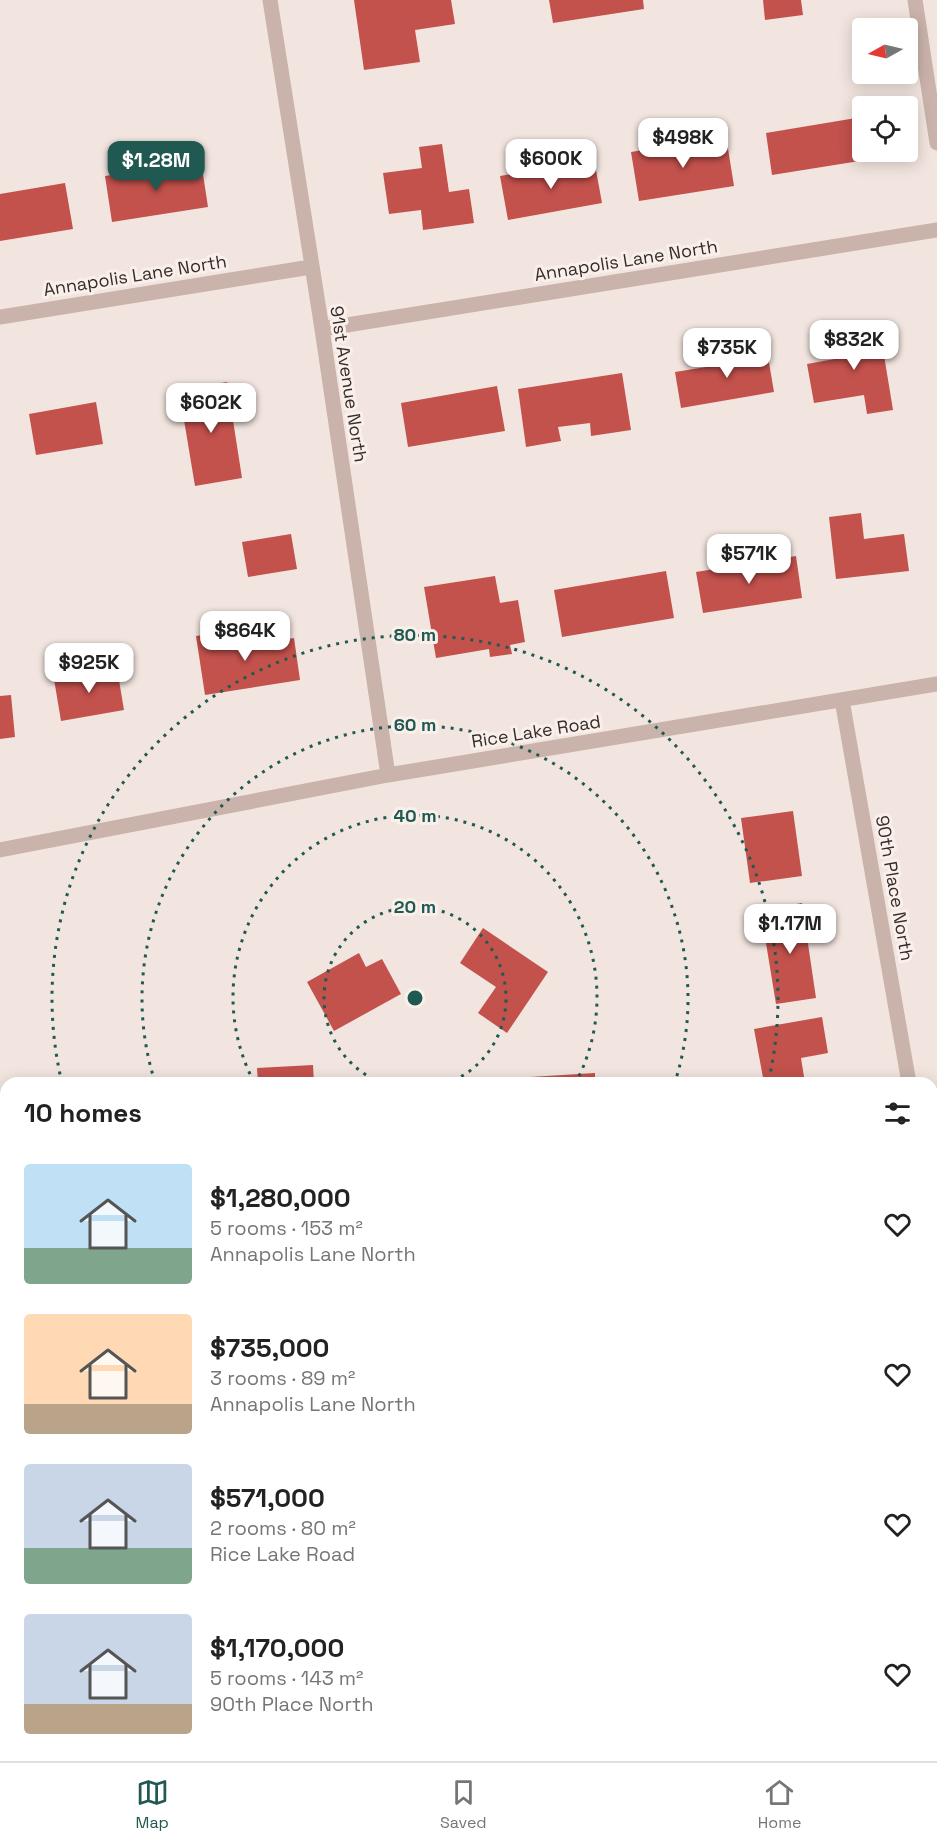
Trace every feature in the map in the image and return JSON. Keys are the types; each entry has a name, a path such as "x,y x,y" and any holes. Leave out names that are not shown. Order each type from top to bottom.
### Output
{"street":[{"name":"91st Avenue North","path":"270,0 322,328 388,775"},
{"path":"915,0 937,143"},
{"name":"Annapolis Lane North","path":"322,328 937,230"},
{"name":"Annapolis Lane North","path":"0,317 311,267"},
{"name":"Rice Lake Road","path":"0,850 388,775 937,684"},
{"name":"90th Place North","path":"842,700 908,1077"}],"building":[{"path":"354,0 451,0 455,24 415,30 420,62 364,70"},
{"path":"549,0 643,0 644,9 553,23"},
{"path":"763,0 801,0 803,15 765,20"},
{"path":"852,119 853,162 772,175 766,133"},
{"path":"726,136 734,186 639,201 631,152"},
{"path":"442,144 449,192 469,189 474,223 423,230 421,210 389,214 383,173 422,168 419,147"},
{"path":"594,159 602,203 508,220 500,176"},
{"path":"201,161 208,207 112,222 105,176"},
{"path":"65,183 73,229 0,241 0,194"},
{"path":"879,325 893,410 867,414 864,395 814,403 807,364 840,358 836,332"},
{"path":"766,345 774,392 681,408 675,372 731,363 729,351"},
{"path":"622,373 631,430 591,436 590,423 558,427 561,441 526,447 518,389"},
{"path":"227,382 242,478 195,486 179,390"},
{"path":"497,386 505,431 408,447 401,403"},
{"path":"96,402 103,444 36,455 29,414"},
{"path":"861,513 864,539 904,534 909,571 836,579 829,517"},
{"path":"291,534 297,569 248,577 242,542"},
{"path":"796,556 802,598 703,613 696,572"},
{"path":"666,571 674,618 562,637 554,590"},
{"path":"495,576 500,603 518,600 525,642 510,645 512,654 490,657 489,649 436,658 424,587"},
{"path":"244,629 247,645 294,638 300,680 205,695 196,636"},
{"path":"117,668 124,710 61,721 54,679"},
{"path":"11,695 15,737 0,739 0,696"},
{"path":"793,811 802,876 750,883 741,818"},
{"path":"802,903 816,998 776,1004 765,937 772,935 769,909"},
{"path":"483,928 548,972 507,1033 478,1013 496,987 460,963"},
{"path":"359,953 366,967 382,959 401,994 334,1031 307,982"},
{"path":"822,1017 828,1053 801,1058 804,1077 763,1077 754,1029"},
{"path":"313,1065 314,1077 258,1077 257,1068"},
{"path":"595,1073 595,1077 530,1077"}]}
